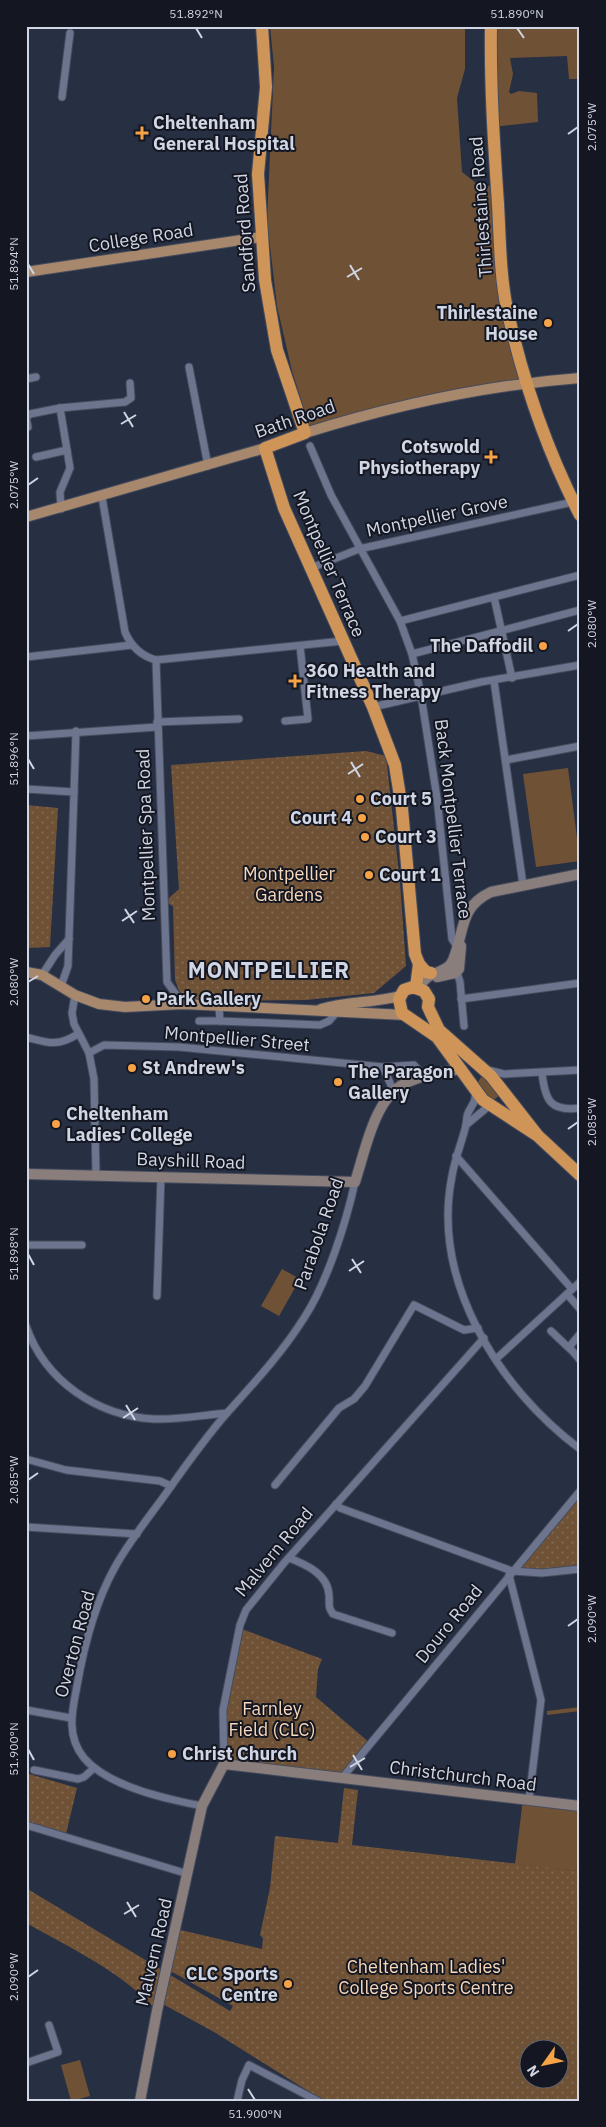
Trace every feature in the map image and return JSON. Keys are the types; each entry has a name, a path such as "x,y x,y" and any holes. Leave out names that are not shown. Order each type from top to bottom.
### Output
{"highway":[{"name":"Sandford Road","path":"262,26 266,87 258,174 261,237 269,314 276,350 305,433"},
{"name":"Thirlestaine Road","path":"490,26 493,140 502,276 507,308 525,383 544,437 580,515"},
{"name":"Bath Road","path":"265,448 305,433"},
{"name":"Montpellier Terrace","path":"265,448 284,508 373,707 391,755 398,782 417,959 413,990"},
{"path":"417,959 426,972 431,974"},
{"path":"538,1136 491,1076 439,1030 428,1007 428,999 413,990 399,1006 408,1016 437,1037 448,1050 466,1079 492,1106 538,1136 580,1174"},
{"path":"408,1016 421,1015 428,1007"},
{"path":"466,1079 478,1066"},
{"path":"492,1106 502,1099 502,1090"}],"main road":[{"name":"College Road","path":"26,272 261,237"},
{"name":"Bath Road","path":"305,433 387,409 525,383 580,378"},
{"name":"Bath Road","path":"26,517 61,509 265,448"},
{"path":"26,972 42,975 75,995 99,1004 124,1008 183,1004 320,1009 336,1013 408,1016"},
{"path":"320,1009 335,1005 382,1001 413,990"}],"street":[{"path":"62,97 70,34"},
{"path":"189,367 208,466"},
{"path":"26,379 36,377"},
{"path":"28,427 26,418 30,414 60,408 125,402 131,398 130,383"},
{"path":"60,408 70,468 60,492 61,509"},
{"name":"Back Montpellier Terrace","path":"310,446 331,495 400,621 412,654 421,695 437,798 452,939 459,943"},
{"path":"36,457 67,450"},
{"path":"102,497 124,626 132,645 143,655 156,660 343,642"},
{"name":"Montpellier Grove","path":"311,568 359,549 573,502"},
{"path":"400,621 580,575"},
{"path":"494,598 512,678"},
{"path":"412,654 580,610"},
{"path":"26,657 132,645"},
{"path":"285,721 308,719 300,646"},
{"name":"Montpellier Spa Road","path":"156,660 167,982 183,1004"},
{"path":"373,707 421,695 580,665"},
{"path":"494,681 522,886"},
{"path":"26,736 239,719"},
{"path":"61,986 68,966 76,732"},
{"path":"506,760 580,746"},
{"path":"26,789 74,792"},
{"path":"464,1026 454,968 468,911 478,899 491,892 580,874"},
{"path":"42,975 69,938"},
{"path":"413,990 431,974 454,968"},
{"path":"413,990 454,968"},
{"path":"461,1000 580,983"},
{"path":"75,995 73,1019 78,1034 89,1053 94,1079 96,1175"},
{"path":"219,1006 220,1022"},
{"path":"199,1021 320,1024 328,1021 336,1013"},
{"path":"26,1037 52,1044 64,1042 78,1034"},
{"name":"Montpellier Street","path":"89,1053 104,1045 179,1047 383,1067 414,1065 425,1077"},
{"path":"438,1074 448,1061 448,1050"},
{"path":"478,1066 504,1074 580,1070"},
{"path":"383,1067 394,1092"},
{"path":"542,1073 545,1094 554,1106 564,1110 580,1108"},
{"name":"Parabola Road","path":"227,1413 280,1352 306,1316 323,1280 347,1214 354,1182 378,1112 403,1084 438,1074 466,1079"},
{"path":"502,1090 504,1074"},
{"path":"466,1079 476,1099 467,1116 466,1126 456,1156 448,1198 448,1241 457,1279 478,1328 496,1359 534,1408 580,1449"},
{"path":"466,1126 492,1106"},
{"path":"456,1156 570,1292 580,1309"},
{"name":"Bayshill Road","path":"26,1174 354,1182"},
{"path":"157,1296 160,1176"},
{"path":"26,1245 82,1245"},
{"path":"496,1359 580,1282"},
{"path":"275,1485 338,1408 354,1400 365,1386 414,1305 464,1330 478,1328"},
{"path":"26,1326 37,1350 57,1376 79,1395 102,1408 127,1416 154,1419 227,1413"},
{"path":"551,1331 580,1360"},
{"path":"570,1350 570,1343 580,1334"},
{"name":"Malvern Road","path":"140,2101 163,1984 202,1806 224,1764 223,1710 240,1625 254,1600 289,1558 484,1338"},
{"name":"Overton Road","path":"202,1806 148,1794 94,1768 77,1746 72,1733 71,1718 79,1674 98,1603 116,1565 207,1435 227,1413"},
{"path":"26,1459 66,1470 160,1481 171,1486"},
{"name":"Douro Road","path":"342,1778 510,1573 580,1491"},
{"path":"336,1504 340,1508 510,1573 542,1573 580,1569"},
{"path":"26,1527 137,1534"},
{"path":"289,1558 311,1567 320,1576 329,1594 329,1609 335,1616 392,1633"},
{"path":"510,1573 541,1700 529,1800"},
{"path":"26,1710 71,1718"},
{"name":"Christchurch Road","path":"224,1764 580,1806"},
{"path":"34,1770 78,1778 84,1777 94,1768"},
{"path":"26,1825 188,1874"},
{"path":"26,2063 58,2052 49,2025"},
{"path":"237,2101 248,2066 318,2101"}],"green space":[{"path":"270,26 465,26 465,69 457,98 462,172 481,187 496,185 502,276 525,383 361,416 348,415 310,428 292,371 277,306 267,220 274,67"},
{"path":"491,26 580,26 580,79 569,79 567,56 510,58 513,74 509,92 511,94 519,91 537,93 538,122 493,127"},
{"name":"Montpellier Gardens","path":"366,751 386,756 400,882 406,966 374,993 306,1000 191,1001 180,993 175,980 173,906 167,903 169,898 179,889 171,765"},
{"path":"568,768 580,861 536,867 523,774"},
{"path":"26,805 58,808 50,947 26,948"},
{"path":"412,1070 416,1074 400,1082 395,1079 396,1072"},
{"path":"481,1077 485,1078 500,1095 491,1102 477,1084"},
{"path":"282,1269 300,1279 279,1316 261,1306"},
{"path":"580,1491 580,1569 512,1571"},
{"name":"Farnley Field (CLC)","path":"239,1628 322,1659 318,1669 316,1697 370,1743 342,1778 224,1764 222,1733"},
{"path":"580,1707 580,1711 547,1715 547,1711"},
{"path":"26,1773 77,1788 65,1838 26,1825"},
{"name":"Cheltenham Ladies' College Sports Centre","path":"344,1788 358,1790 352,1845 580,1871 580,2101 324,2101 214,2032 159,2002 157,2011 112,1972 26,1923 26,1888 230,2011 233,2006 167,1969 176,1929 262,1949 263,1938 260,1935 270,1888 275,1836 338,1843"},
{"path":"523,1799 580,1806 580,1871 515,1864"},
{"path":"80,2060 90,2096 71,2101 61,2065"}],"place":[{"name":"Cheltenham General Hospital","path":"142,133"},
{"name":"Thirlestaine House","path":"548,323"},
{"name":"Cotswold Physiotherapy","path":"491,457"},
{"name":"The Daffodil","path":"543,646"},
{"name":"360 Health and Fitness Therapy","path":"295,681"},
{"name":"Court 5","path":"360,799"},
{"name":"Court 4","path":"362,818"},
{"name":"Court 3","path":"365,837"},
{"name":"Court 1","path":"369,875"},
{"name":"Park Gallery","path":"146,999"},
{"name":"St Andrew's","path":"132,1068"},
{"name":"The Paragon Gallery","path":"338,1082"},
{"name":"Cheltenham Ladies' College","path":"56,1124"},
{"name":"Christ Church","path":"172,1754"},
{"name":"CLC Sports Centre","path":"288,1984"}],"district":[{"name":"MONTPELLIER","path":"269,970"}]}
